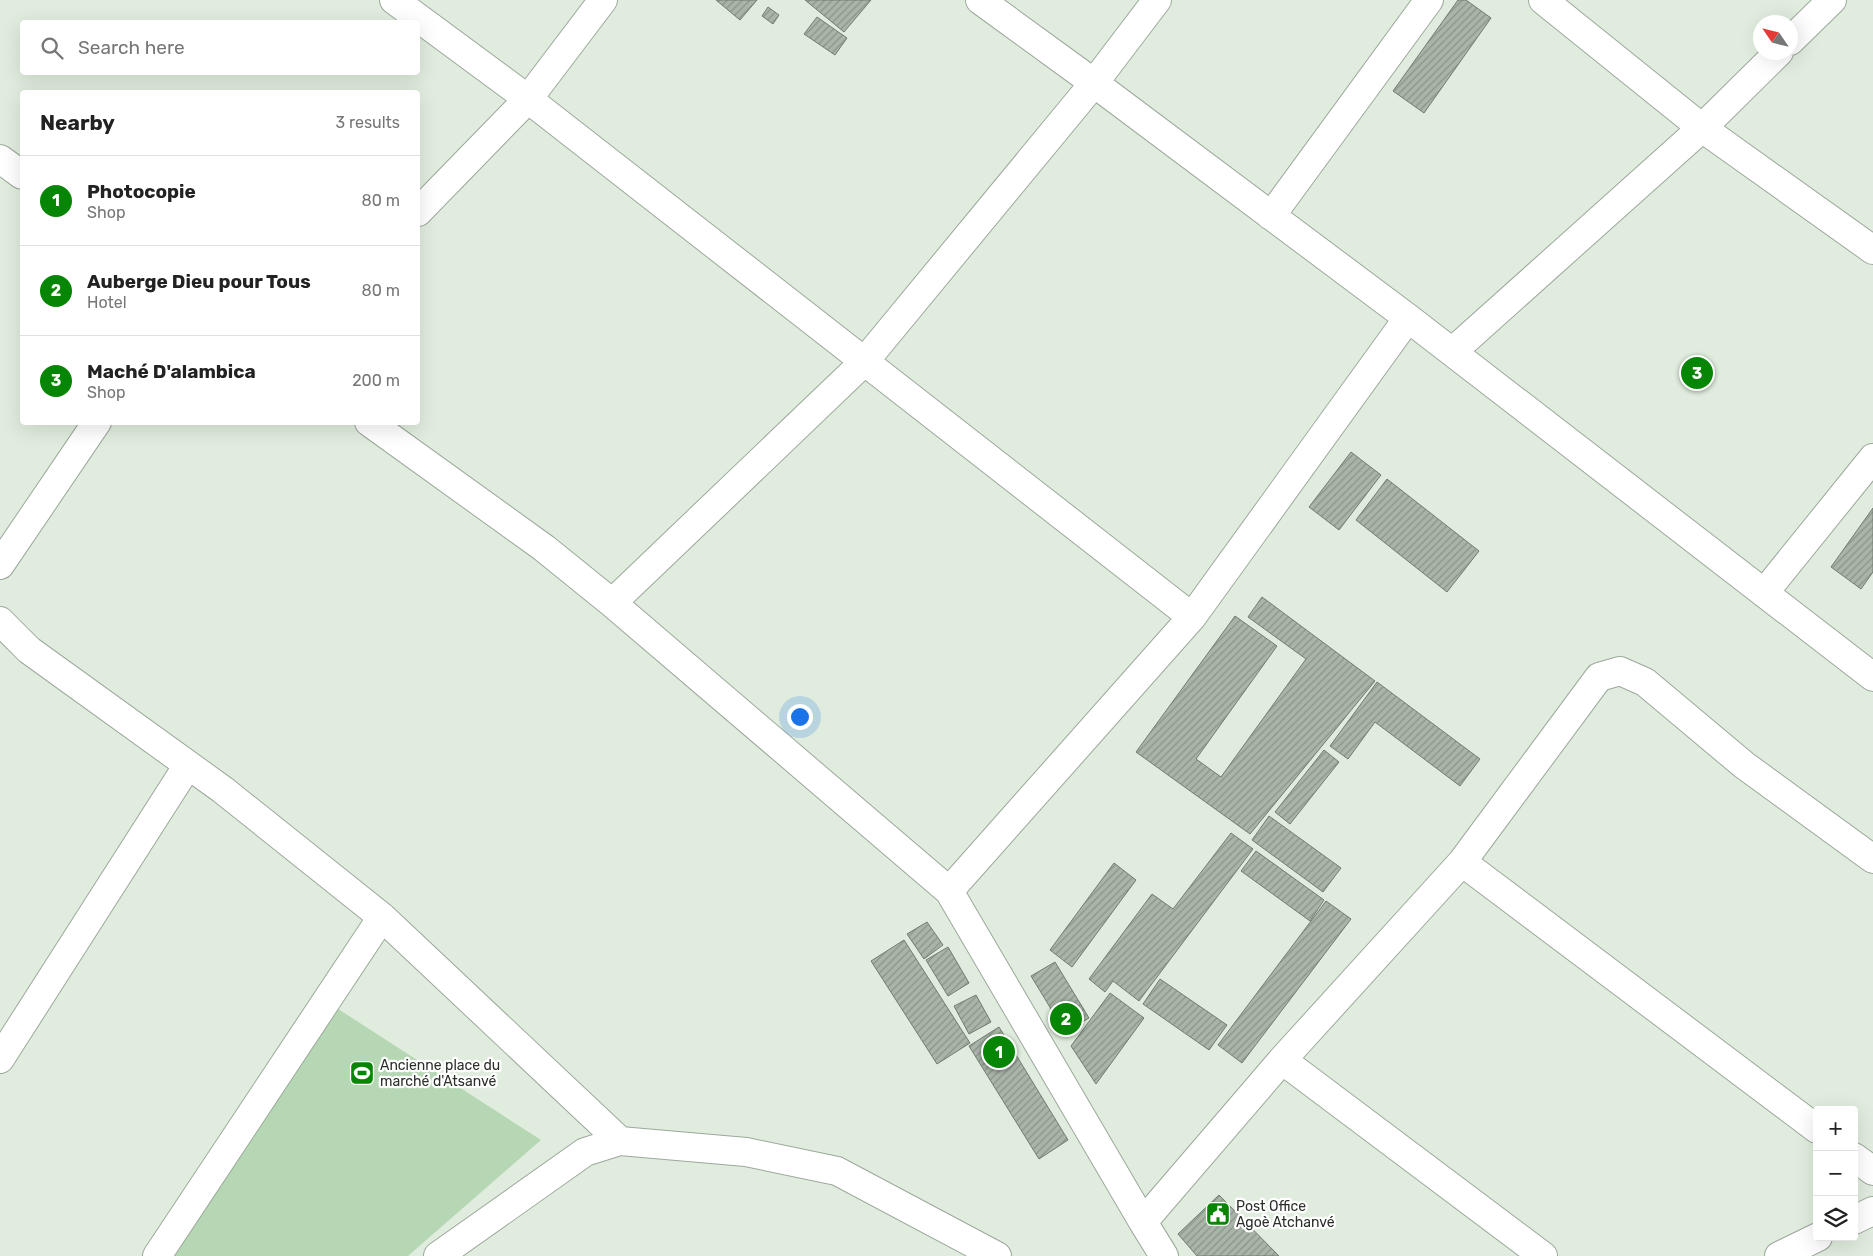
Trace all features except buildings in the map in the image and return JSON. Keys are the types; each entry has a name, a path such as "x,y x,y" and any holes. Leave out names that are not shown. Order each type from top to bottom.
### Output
{"street":[{"path":"394,0 528,99 1192,617"},
{"path":"420,210 528,99 603,0"},
{"path":"980,0 1408,318 1873,677"},
{"path":"612,603 864,362 1094,83 1157,0"},
{"path":"1271,216 1429,0"},
{"path":"1543,0 1702,128 1873,250"},
{"path":"1798,33 1832,0"},
{"path":"1452,352 1702,128 1771,60"},
{"path":"0,159 20,174"},
{"path":"949,891 1192,617 1408,318"},
{"path":"0,564 95,425"},
{"path":"373,425 544,548 612,603 949,891 1164,1256"},
{"path":"1764,593 1873,458"},
{"path":"0,621 29,650 222,790 382,917 620,1141"},
{"path":"1143,1222 1282,1060 1462,862 1599,677 1620,671 1645,682 1744,765 1873,859"},
{"path":"0,1059 188,765"},
{"path":"1462,862 1813,1126"},
{"path":"157,1256 382,917"},
{"path":"1282,1060 1543,1256"},
{"path":"440,1255 585,1152 620,1141 746,1152 837,1170 997,1256"},
{"path":"1858,1160 1873,1171"},
{"path":"1858,1218 1873,1211"},
{"path":"1779,1256 1819,1244"}],"green space":[{"name":"Ancienne place du marché d'Atsanvé","path":"332,1005 541,1140 408,1256 170,1256"}],"place":[{"name":"Maché D'alambica","path":"1697,373"},
{"name":"Auberge Dieu pour Tous","path":"1066,1019"},
{"name":"Photocopie","path":"999,1052"},
{"name":"Ancienne place du marché d'Atsanvé","path":"362,1073"},
{"name":"Post Office Agoè Atchanvé","path":"1218,1214"}]}
